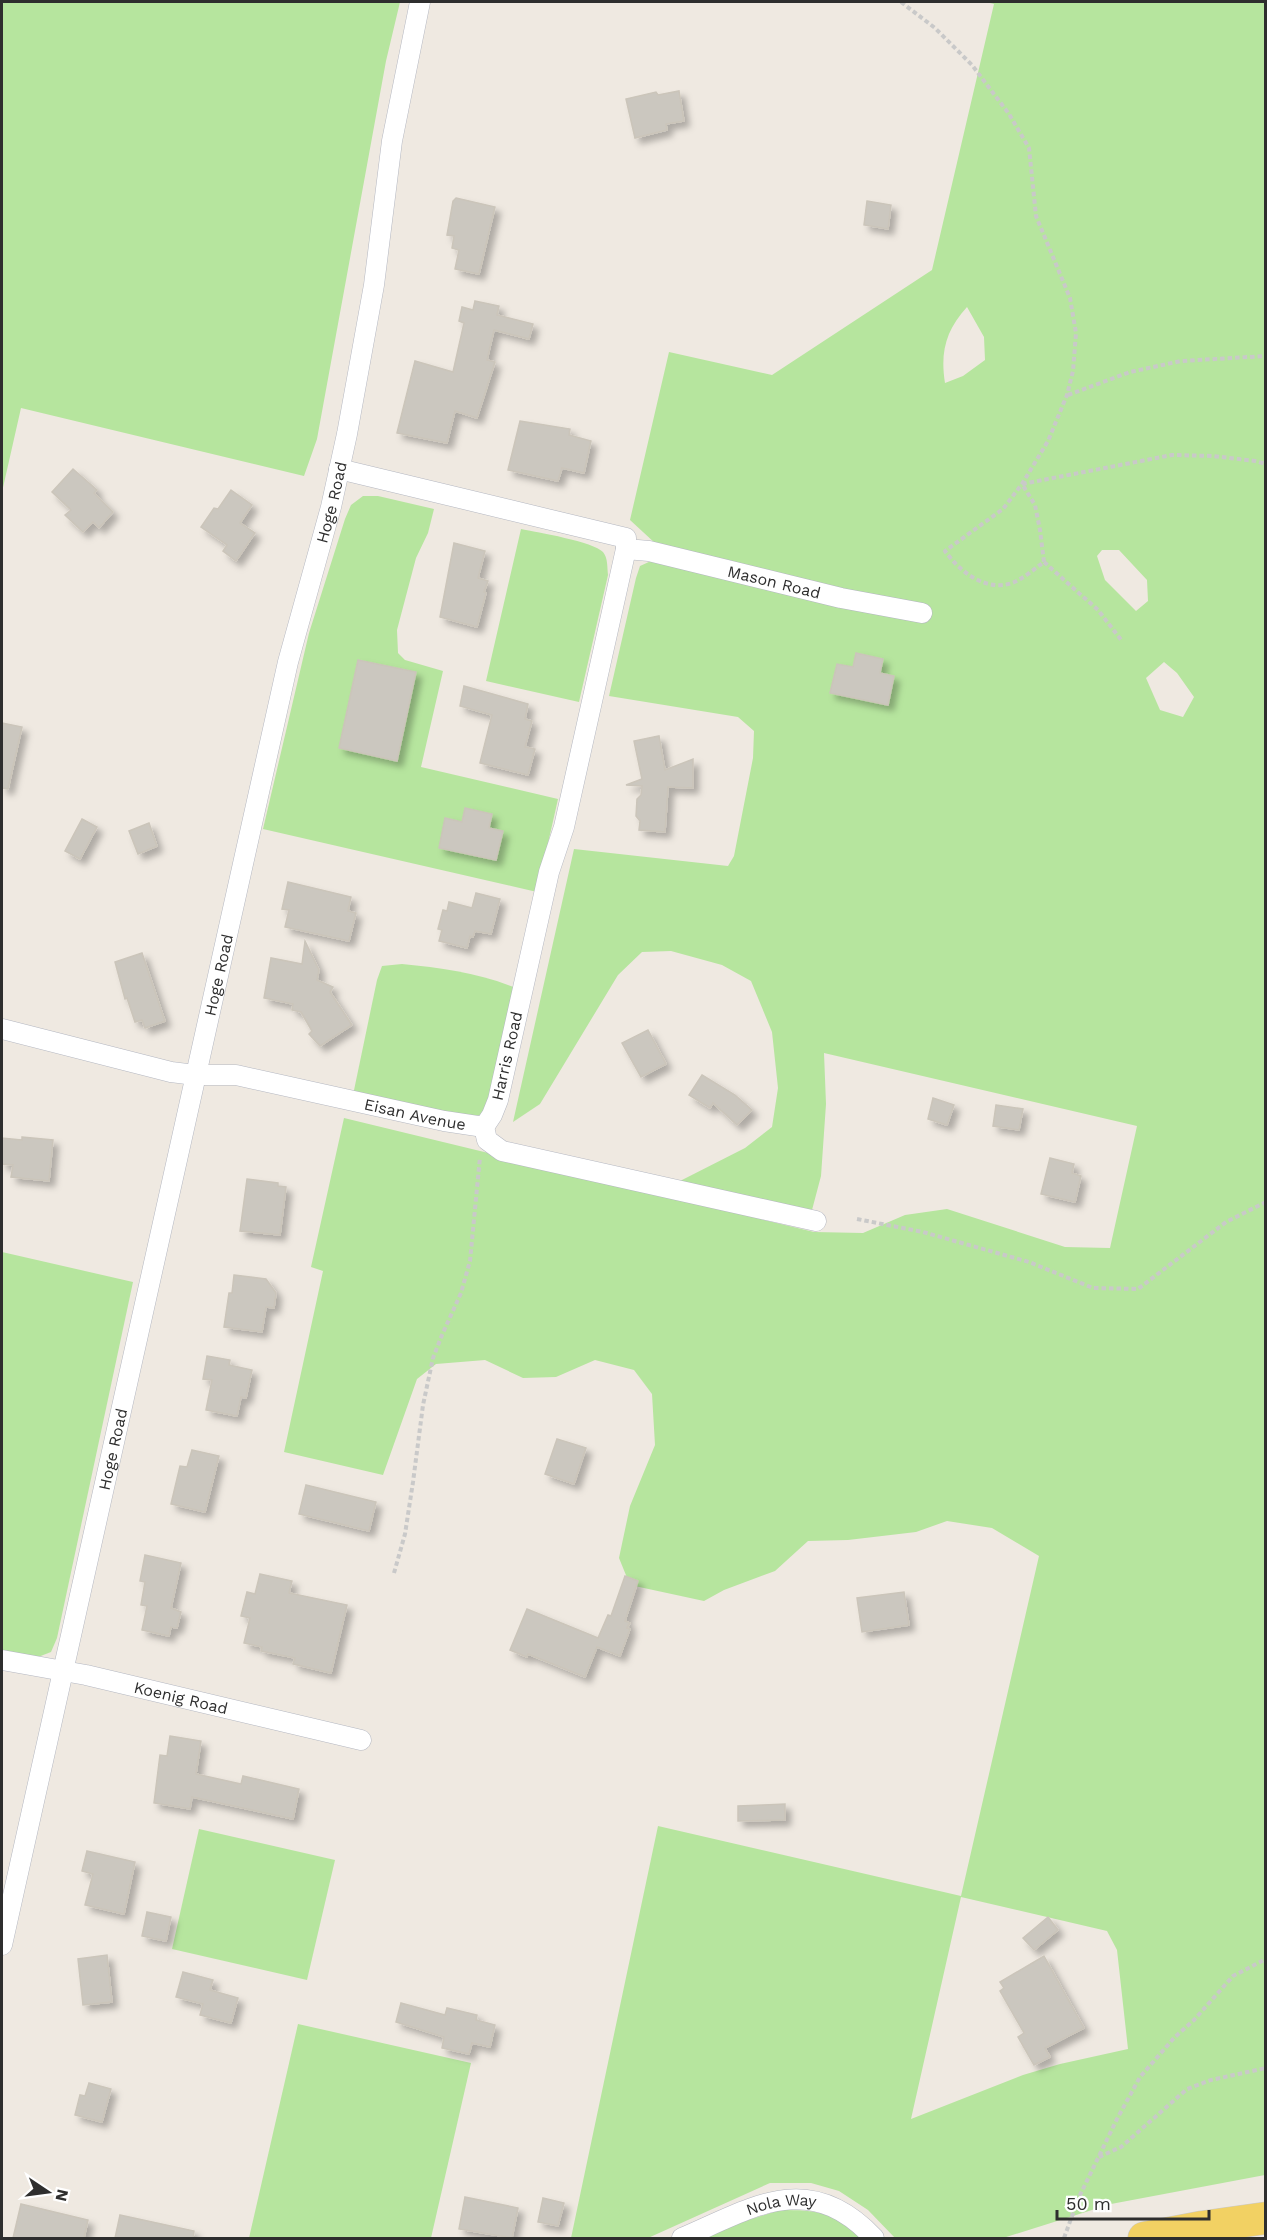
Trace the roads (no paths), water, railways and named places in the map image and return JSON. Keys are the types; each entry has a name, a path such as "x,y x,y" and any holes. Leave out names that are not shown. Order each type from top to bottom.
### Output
{"main road":[{"path":"1144,2238 1266,2218"}],"street":[{"name":"Hoge Road","path":"2,1945 288,662 339,469 372,296 392,141 420,2"},
{"name":"Mason Road","path":"339,469 649,551 841,598 922,614"},
{"name":"Harris Road","path":"484,1127 498,1100 549,872 564,827 626,544"},
{"name":"Eisan Avenue","path":"2,1029 171,1072 195,1075 236,1075 444,1122 484,1127 487,1140 502,1151 816,1221"},
{"name":"Koenig Road","path":"2,1660 62,1671 361,1740"},
{"name":"Nola Way","path":"682,2238 766,2203 806,2198 826,2203 844,2213 874,2238"}]}
